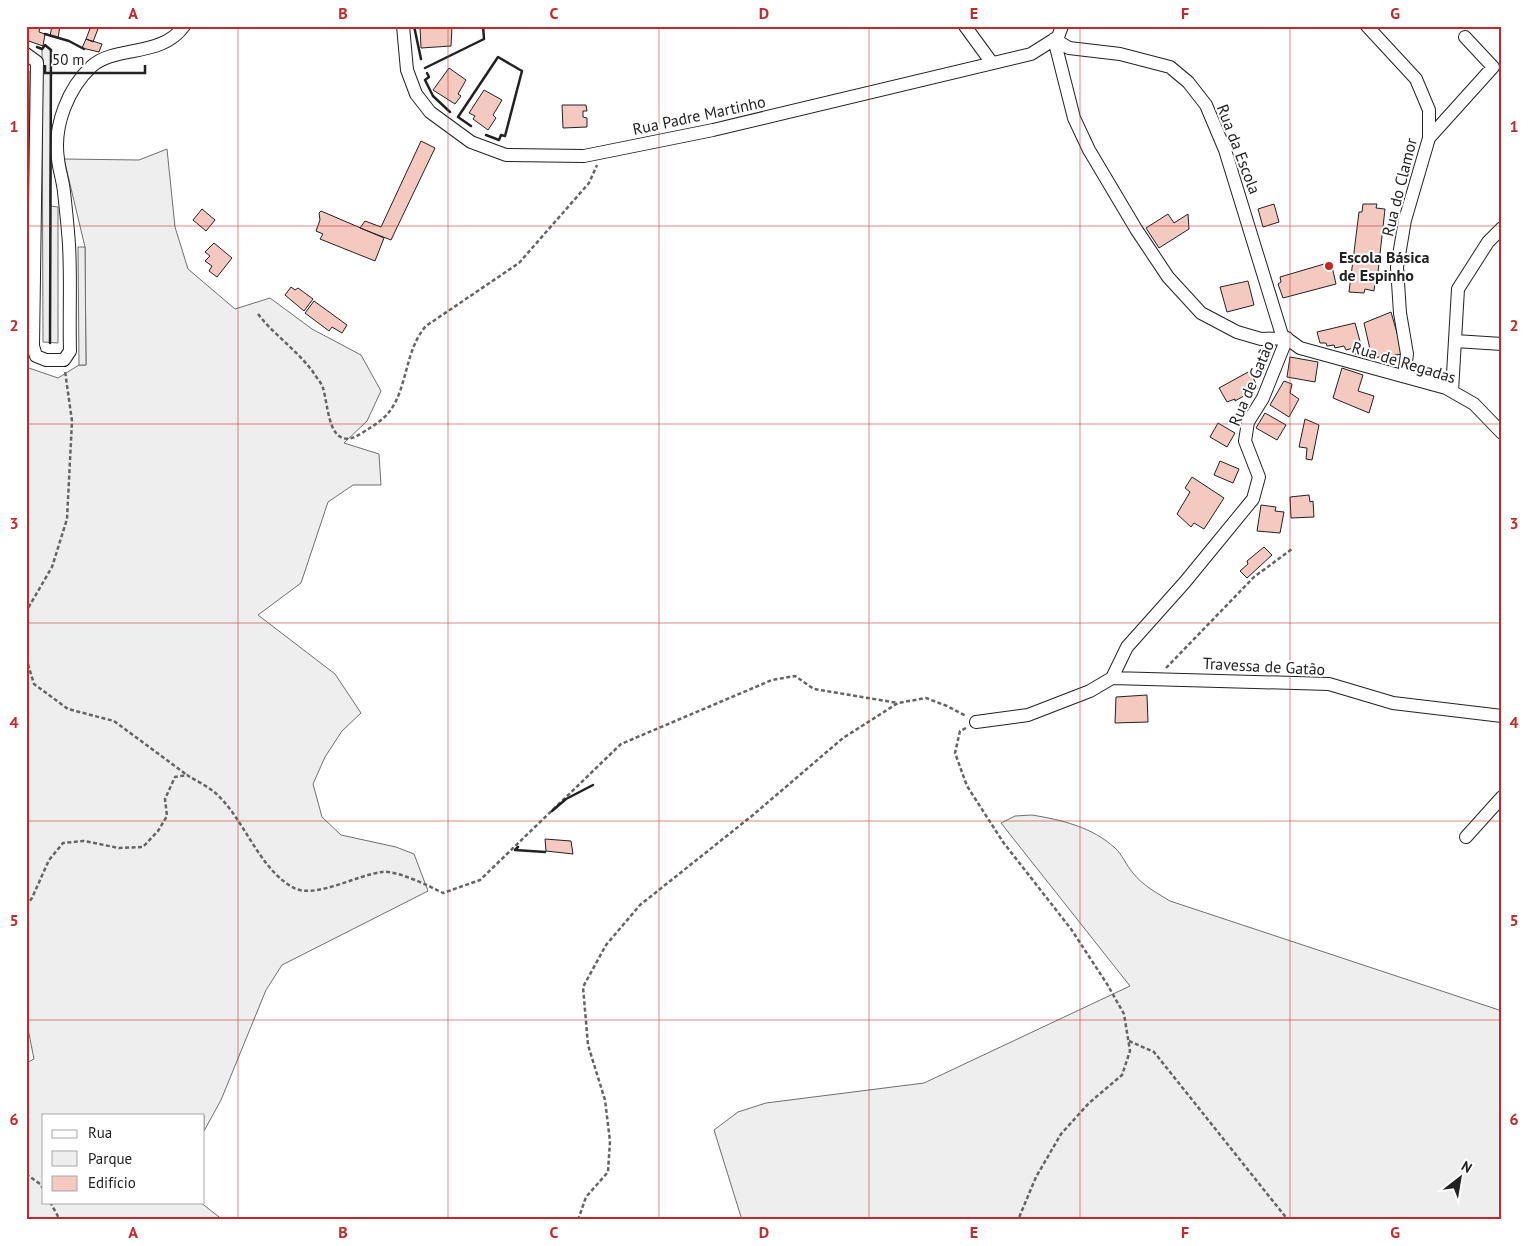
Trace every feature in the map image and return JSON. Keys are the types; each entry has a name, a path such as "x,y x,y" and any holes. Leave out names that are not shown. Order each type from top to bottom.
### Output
{"street":[{"path":"26,54 37,62 33,346 36,356 51,360 64,360 70,351 69,256 64,191 57,158 57,140 61,116 76,84 94,65 110,57 144,50 165,42 184,26"},
{"name":"Rua Padre Martinho","path":"402,26 407,70 416,94 430,112 471,142 506,155 584,156 713,130 1031,54 1054,39 1062,26"},
{"path":"965,26 992,63"},
{"name":"Rua do Clamor","path":"1367,26 1416,78 1429,110 1429,138 1405,220 1398,267 1400,313 1407,354 1404,376"},
{"path":"1429,138 1493,67 1465,36"},
{"name":"Rua de Gatão","path":"1054,39 1074,118 1136,230 1168,277 1201,313 1237,332 1262,339 1287,338 1263,398 1248,422 1245,441 1259,476 1253,499 1185,582 1127,647 1112,678"},
{"name":"Rua da Escola","path":"1054,39 1069,48 1120,54 1170,67 1194,90 1206,105 1225,150 1282,335 1287,338"},
{"path":"1452,391 1458,289 1488,242 1502,228"},
{"name":"Rua de Regadas","path":"1287,338 1300,348 1452,391 1474,404 1502,433"},
{"path":"1455,341 1502,344"},
{"path":"976,722 1028,715 1090,691 1112,678"},
{"name":"Travessa de Gatão","path":"1112,678 1329,684 1393,703 1502,716"},
{"path":"1466,837 1502,797"}],"path":[{"path":"258,314 267,326 292,347 323,386 332,429 340,437 351,438 358,436 386,418 396,402 416,337 426,326 519,263 589,183 603,153"},
{"path":"26,620 27,610 52,567 66,519 72,421 64,360"},
{"path":"1161,678 1167,666 1254,577 1292,549"},
{"path":"26,658 34,684 68,709 114,721 187,775 214,791 273,870 294,888 317,892 346,880 384,871 415,880 443,893 480,880 621,744 772,680 795,676 814,689 898,704"},
{"path":"578,1220 586,1198 608,1172 610,1141 605,1100 588,1045 583,987 606,946 640,905 753,815 843,738 898,704 926,698 947,706 976,722"},
{"path":"976,722 960,731 955,753 967,786 1003,842 1071,929 1107,984 1124,1014 1130,1051 1122,1075 1089,1103 1061,1134 1036,1177 1018,1220"},
{"path":"26,906 32,898 49,860 63,843 84,841 119,848 143,847 158,831 167,816 165,799 175,777 187,775"},
{"path":"1129,1041 1154,1052 1288,1220"},
{"path":"26,1174 42,1187"},
{"path":"51,1204 60,1220"}],"green space":[{"path":"167,149 175,227 188,269 235,309 270,298 312,329 361,355 381,391 367,421 344,443 379,454 381,485 353,485 328,502 301,583 258,615 335,674 361,713 342,731 325,757 313,784 322,817 341,835 396,847 414,854 428,891 282,965 266,990 221,1100 205,1129 205,1114 42,1114 42,1204 203,1204 223,1220 26,1220 26,1063 34,1059 26,1019 26,367 58,378 79,365 86,365 85,247 64,159 139,160"},
{"path":"1032,815 1065,822 1097,835 1117,850 1141,881 1170,901 1502,1011 1502,1220 742,1220 714,1130 738,1112 766,1103 924,1083 1130,986 1001,823 1015,816"}],"shaded area":[{"path":"45,45 51,50 50,206 58,207 58,343 43,342 42,49"},
{"path":"26,71 30,72 27,367 26,367"},
{"path":"78,247 85,247 86,365 79,365"}],"building":[{"path":"26,26 40,26 39,32 45,34 43,46 26,40"},
{"path":"52,26 60,26 58,38 50,36"},
{"path":"91,26 99,26 93,42 86,39"},
{"path":"420,26 452,27 451,46 421,48"},
{"path":"86,39 102,44 99,52 82,48"},
{"path":"449,68 466,80 458,94 461,96 455,104 433,90"},
{"path":"484,90 502,100 493,115 496,118 488,130 473,119 475,116 469,113"},
{"path":"562,105 586,105 587,111 583,111 583,117 587,118 587,127 563,128"},
{"path":"421,141 435,148 391,240 360,228 365,221 381,227"},
{"path":"1274,204 1279,222 1263,227 1258,209"},
{"path":"1363,204 1377,204 1376,208 1385,209 1378,272 1376,273 1374,291 1365,289 1364,293 1349,292 1359,212 1362,212"},
{"path":"202,209 215,220 206,231 193,220"},
{"path":"321,211 384,238 375,261 320,239 323,234 316,231"},
{"path":"1168,214 1174,223 1188,214 1189,229 1159,248 1146,228"},
{"path":"214,243 232,258 217,277 209,271 212,266 205,261 210,256 205,252"},
{"path":"1331,262 1336,284 1283,298 1278,284 1281,282 1280,277"},
{"path":"1248,281 1254,305 1227,312 1220,287"},
{"path":"291,287 295,290 298,288 313,299 304,311 285,295"},
{"path":"314,301 347,325 342,333 332,327 329,331 305,313"},
{"path":"1391,312 1403,354 1372,358 1364,323"},
{"path":"1355,323 1363,352 1355,354 1353,348 1346,350 1344,346 1335,348 1334,345 1327,346 1326,343 1320,343 1317,332"},
{"path":"1290,357 1318,362 1315,382 1287,377"},
{"path":"1342,368 1363,375 1358,391 1374,396 1369,413 1333,398"},
{"path":"1250,371 1258,388 1235,401 1235,399 1227,402 1219,388"},
{"path":"1284,381 1292,384 1290,393 1299,399 1289,417 1270,405"},
{"path":"1265,413 1286,425 1277,440 1256,428"},
{"path":"1305,419 1319,425 1312,460 1306,459 1307,448 1299,447"},
{"path":"1218,423 1235,433 1227,447 1210,437"},
{"path":"1220,461 1239,469 1233,483 1214,475"},
{"path":"1192,477 1224,498 1204,529 1194,523 1191,527 1177,514 1190,492 1185,488"},
{"path":"1309,495 1310,502 1313,501 1314,517 1291,518 1290,497"},
{"path":"1261,505 1276,507 1275,511 1284,512 1280,533 1257,531"},
{"path":"1264,547 1272,555 1247,578 1240,571 1248,564 1247,561"},
{"path":"1147,695 1148,722 1115,723 1116,697"},
{"path":"545,839 571,841 573,854 546,851"}],"wall":[{"path":"414,26 421,59"},
{"path":"425,68 484,39 483,26"},
{"path":"45,34 69,41 84,49"},
{"path":"37,47 42,49 45,45 51,50 50,343"},
{"path":"471,126 458,117 498,57 522,71 505,136 501,135 499,140 486,135"},
{"path":"427,73 429,77 425,80 433,96 450,112"},
{"path":"552,811 566,799 593,785"},
{"path":"518,847 515,850 545,852"}],"place":[{"name":"Escola Básica de Espinho","path":"1329,266"}]}
